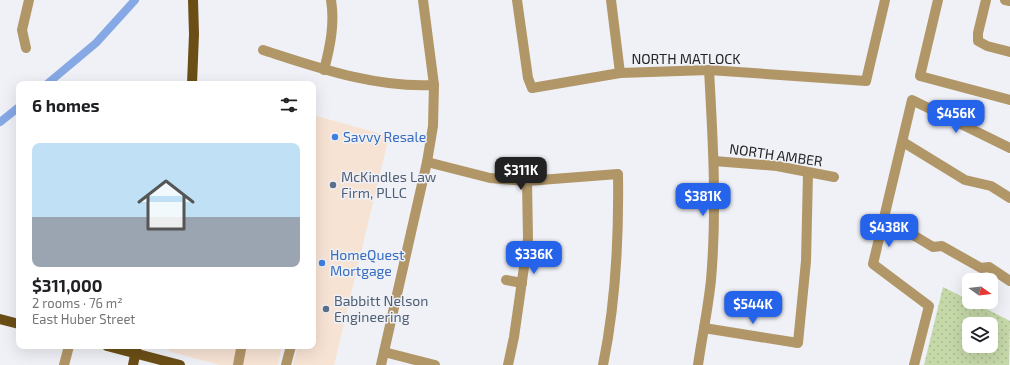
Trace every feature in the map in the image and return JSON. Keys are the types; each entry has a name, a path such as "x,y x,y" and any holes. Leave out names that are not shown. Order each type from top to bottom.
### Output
{"main road":[{"path":"192,81 194,34 193,0"},
{"path":"0,319 16,323"},
{"path":"133,365 136,350 180,365"}],"street":[{"path":"26,48 22,30 29,0"},
{"path":"324,70 332,38 333,10 331,0"},
{"path":"381,365 427,162 433,126 434,86 423,0"},
{"name":"NORTH MATLOCK","path":"517,0 528,78 532,88 620,73 709,70 866,81 885,0"},
{"path":"611,0 620,73"},
{"path":"938,0 920,76 1010,100"},
{"path":"986,0 978,32 978,41 987,46 1010,52"},
{"path":"1005,0 1010,1"},
{"path":"263,50 324,70 378,83 410,86 434,86"},
{"path":"698,365 711,281 714,217 714,161 709,70"},
{"path":"914,365 929,306 873,264 912,100 1010,148"},
{"path":"903,142 965,180 991,186 1010,198"},
{"name":"NORTH AMBER","path":"714,161 778,166 834,177"},
{"path":"427,162 490,178 527,181 618,174 619,239 609,336 603,365"},
{"path":"704,328 798,343 806,261 808,173"},
{"path":"508,365 514,337 528,238 527,181"},
{"path":"885,218 933,247 942,246 981,268 989,267 1010,281"},
{"path":"506,280 522,283"},
{"path":"64,365 68,349"},
{"path":"238,365 241,349"},
{"path":"286,365 290,349"},
{"path":"384,352 434,365"}],"shaded area":[{"path":"316,116 389,136 334,365 293,365 297,349 316,349"},
{"path":"167,349 281,349 278,365 220,365 171,352"}],"green space":[{"path":"943,287 962,296 962,309 987,309 1010,321 1009,365 924,365"}],"waterway":[{"path":"51,81 96,43 135,0"},
{"path":"0,122 16,109"}],"place":[{"name":"Savvy Resale","path":"335,137"},
{"name":"McKindles Law Firm, PLLC","path":"333,185"},
{"name":"HomeQuest Mortgage","path":"322,263"},
{"name":"Babbitt Nelson Engineering","path":"326,309"}]}
